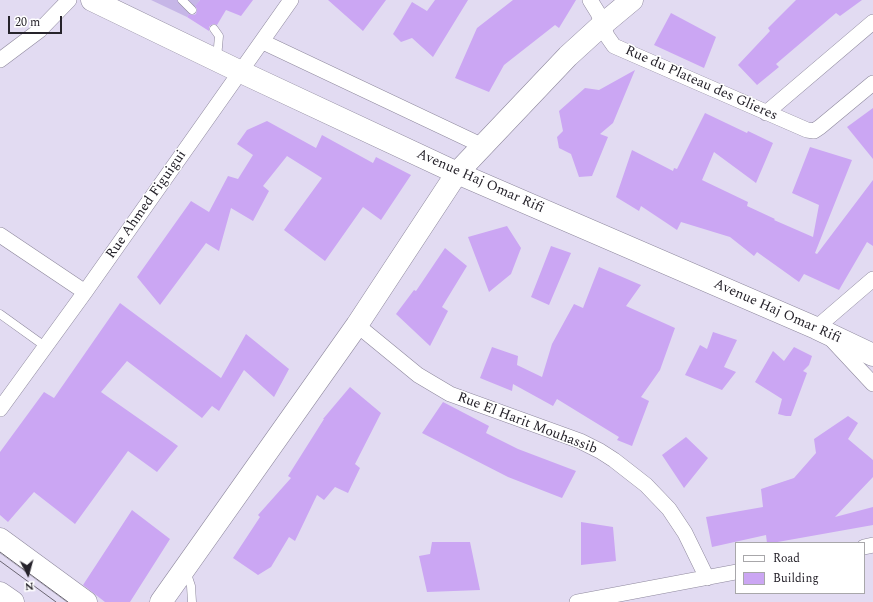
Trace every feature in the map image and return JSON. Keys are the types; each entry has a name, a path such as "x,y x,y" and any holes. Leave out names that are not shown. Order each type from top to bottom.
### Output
{"street":[{"path":"0,60 40,30 70,0"},
{"name":"Avenue Haj Omar Rifi","path":"92,0 217,61 457,173 873,355"},
{"name":"Rue Ahmed Figuigui","path":"0,409 263,42 291,0"},
{"name":"Rue du Plateau des Glieres","path":"590,0 614,46 807,130 814,131 820,127 873,83"},
{"path":"161,602 357,325 457,173 568,56 632,0"},
{"path":"766,113 873,22"},
{"path":"263,42 483,146"},
{"path":"0,235 85,292"},
{"path":"873,278 821,331 873,384"},
{"name":"Rue El Harit Mouhassib","path":"357,325 404,365 431,384 474,404 580,441 614,460 646,485 669,509 685,533 707,578"},
{"path":"0,539 86,602"},
{"path":"576,602 735,572"},
{"path":"0,592 13,602"}],"lane":[{"path":"182,0 192,10"},
{"path":"214,29 219,36 217,61"},
{"path":"0,314 46,346"},
{"path":"185,569 190,578 192,602"}],"shaded area":[{"path":"151,0 200,0 187,17"}],"building":[{"path":"200,0 253,0 241,16 226,10 217,25 214,24 209,27 209,31 187,17 189,14 196,14 197,9 195,6"},
{"path":"328,0 386,0 363,31"},
{"path":"435,0 468,0 433,57 412,38 401,42 393,34 412,2 427,11"},
{"path":"513,0 576,0 559,28 555,25 504,65 489,92 455,78 477,28"},
{"path":"796,0 862,0 840,16 836,13 776,64 779,67 757,85 738,65 770,31 768,28"},
{"path":"671,13 716,37 704,68 654,45"},
{"path":"635,70 613,123 600,134 608,137 592,176 579,177 571,154 559,148 557,137 563,131 559,111 585,88 599,90"},
{"path":"873,108 873,159 847,127"},
{"path":"705,113 747,133 748,131 773,143 756,183 714,152 702,180 748,202 747,206 775,219 774,220 813,237 819,205 792,193 810,147 852,160 815,253 817,254 873,180 873,246 867,242 839,290 804,274 799,282 757,252 754,256 730,237 681,222 677,230 641,206 639,211 616,197 632,150 673,171 674,168 677,169"},
{"path":"267,121 316,148 322,135 373,163 376,157 411,175 381,220 363,207 325,261 284,230 322,178 287,156 263,186 269,191 253,221 231,208 219,251 206,243 160,305 137,277 191,201 209,212 228,176 238,179 253,155 237,144 247,130"},
{"path":"507,226 521,248 511,274 489,292 468,237"},
{"path":"551,246 571,253 549,305 531,297"},
{"path":"445,248 467,266 442,307 448,311 430,346 396,314 414,290 416,291"},
{"path":"599,267 641,285 626,306 675,328 660,370 641,397 649,401 632,446 617,440 619,437 557,399 553,406 513,384 512,391 480,378 492,347 518,356 517,365 542,377 552,344 574,304 583,308"},
{"path":"120,303 221,378 246,334 289,369 274,397 244,370 219,411 212,406 202,418 127,361 101,392 178,446 157,472 128,451 75,524 34,492 8,522 0,515 0,452 44,392 54,398"},
{"path":"713,332 737,340 724,367 736,372 722,390 685,375 700,345 707,349"},
{"path":"794,347 812,356 809,365 803,371 807,373 791,416 786,416 778,414 782,399 755,382 773,351 784,361"},
{"path":"350,387 381,413 355,464 360,468 348,493 335,487 324,500 317,495 295,541 289,537 271,567 258,575 233,558 260,517 258,515 291,478 288,476 323,419"},
{"path":"443,402 489,426 486,433 518,449 576,471 562,498 508,477 422,433"},
{"path":"848,416 858,423 848,439 873,460 873,477 835,517 873,507 873,525 778,542 767,542 766,535 712,547 706,517 763,507 761,489 794,478 816,453 814,439"},
{"path":"686,437 708,458 684,488 662,455"},
{"path":"132,510 170,539 130,602 105,602 83,585"},
{"path":"581,522 613,527 616,561 581,565"},
{"path":"432,542 470,542 480,590 427,592 419,556 430,554"}],"tram line":[{"path":"0,552 68,602"},
{"path":"0,561 56,602"}]}
